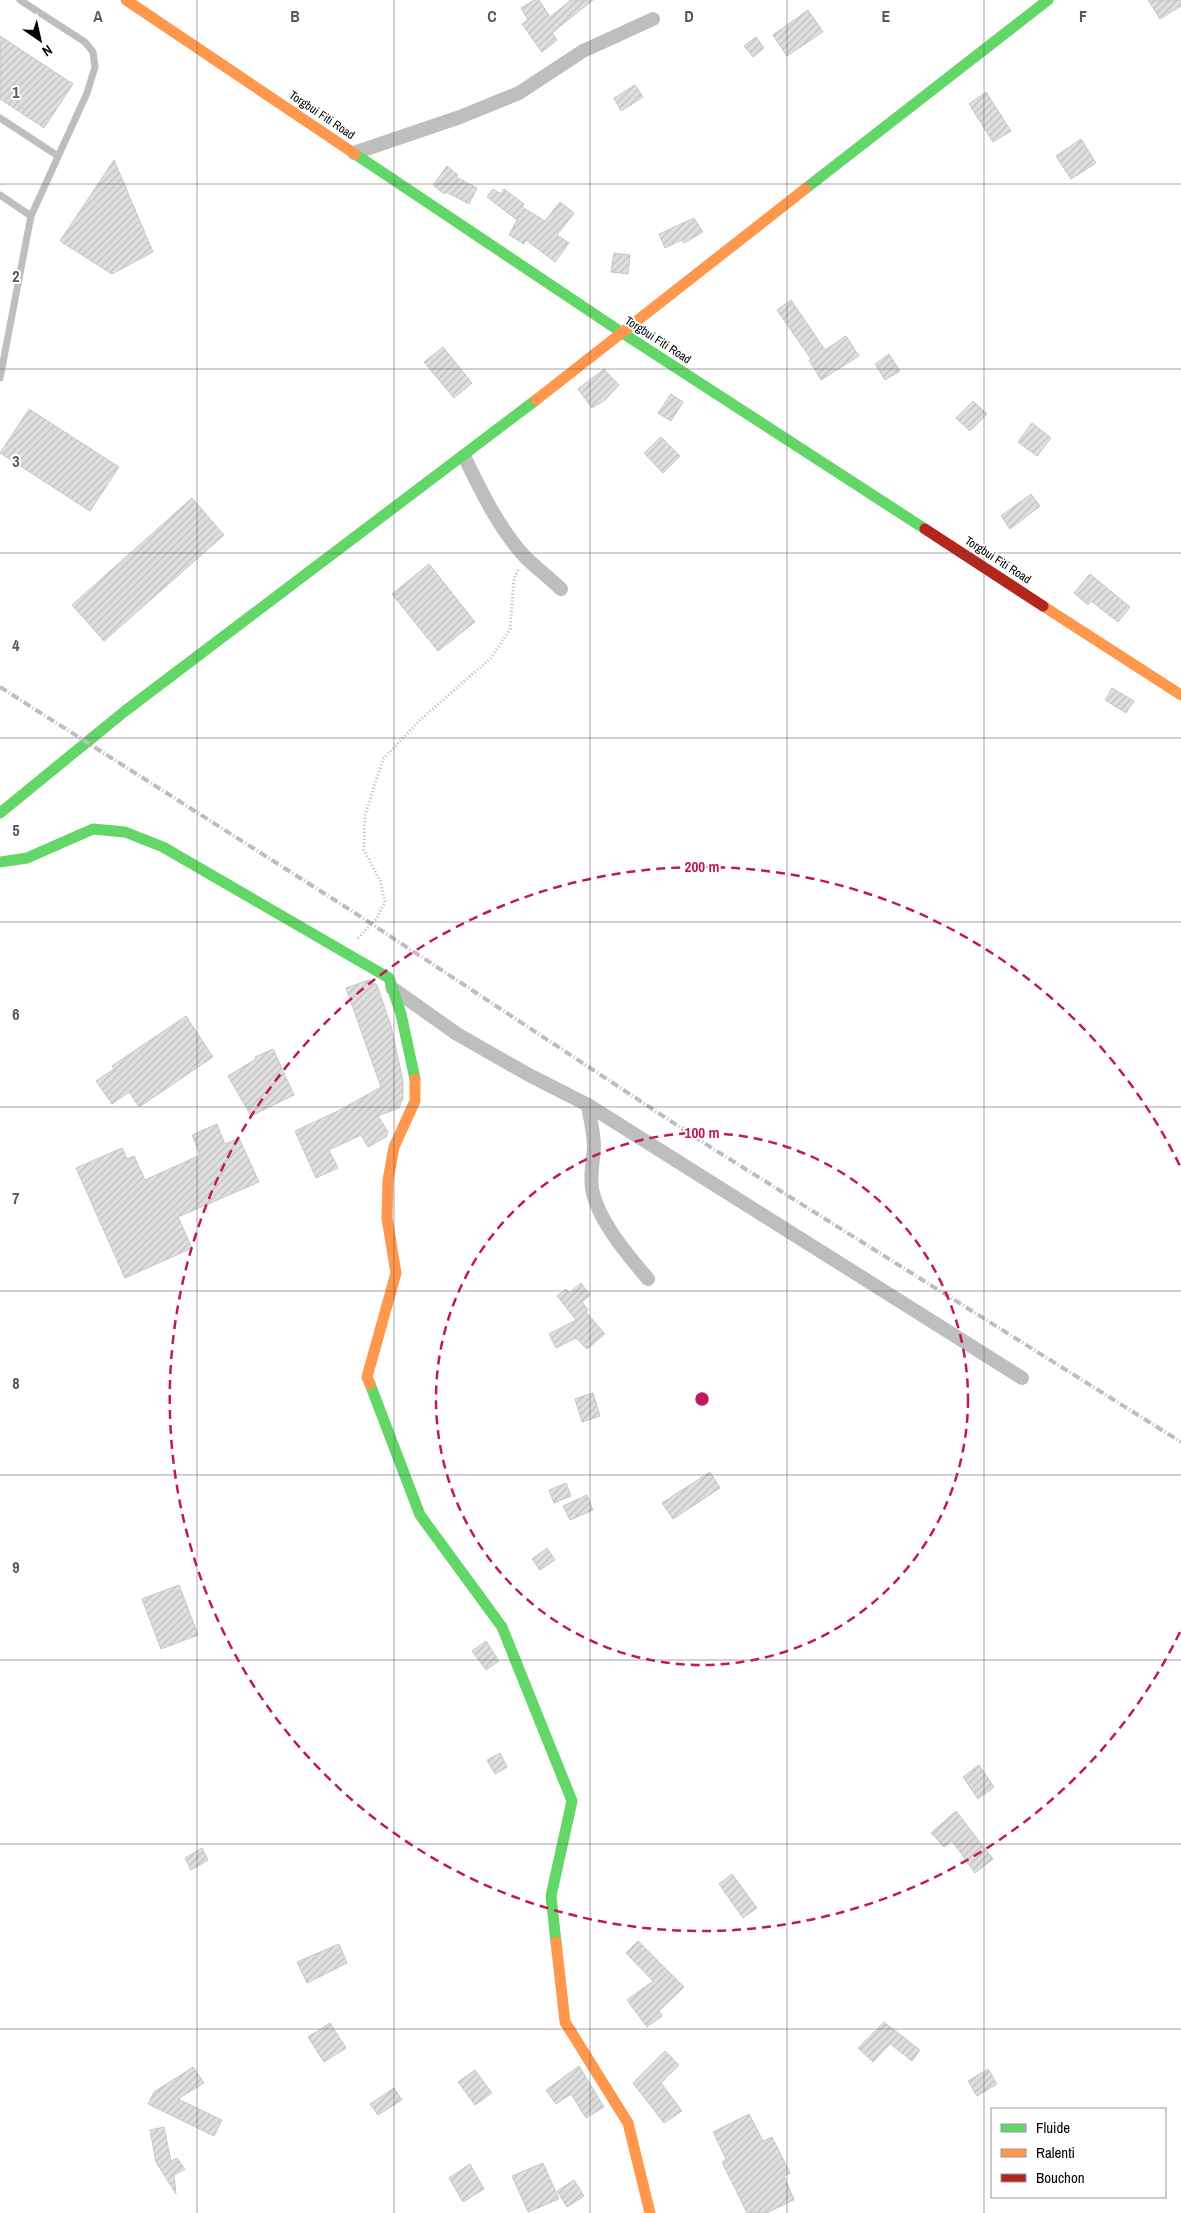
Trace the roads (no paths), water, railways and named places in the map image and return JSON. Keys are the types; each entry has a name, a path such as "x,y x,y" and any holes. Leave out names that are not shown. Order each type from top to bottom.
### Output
{"street":[{"name":"Torgbui Fiti Road","path":"126,0 621,332 1181,695"},
{"path":"0,813 125,711 464,456 1048,0"},
{"path":"354,153 460,117 519,92 583,52 653,19"},
{"path":"464,456 482,493 506,532 526,557 561,589"},
{"path":"0,862 5,863 27,858 93,829 125,832 163,847 388,978 400,1014 415,1080 415,1101 394,1148 388,1180 386,1218 396,1273 367,1377 420,1515 502,1627 572,1801 551,1896 565,2022 628,2123 650,2213"},
{"path":"392,988 457,1034 529,1075 588,1105 1022,1378"},
{"path":"588,1105 594,1147 591,1168 593,1191 603,1217 622,1250 648,1279"}],"lane":[{"path":"0,378 31,216 92,80 94,67 93,52 85,42 20,0"},
{"path":"0,118 58,156"},
{"path":"0,195 31,216"}],"railway":[{"path":"0,687 355,913 704,1143 1181,1442"}]}
